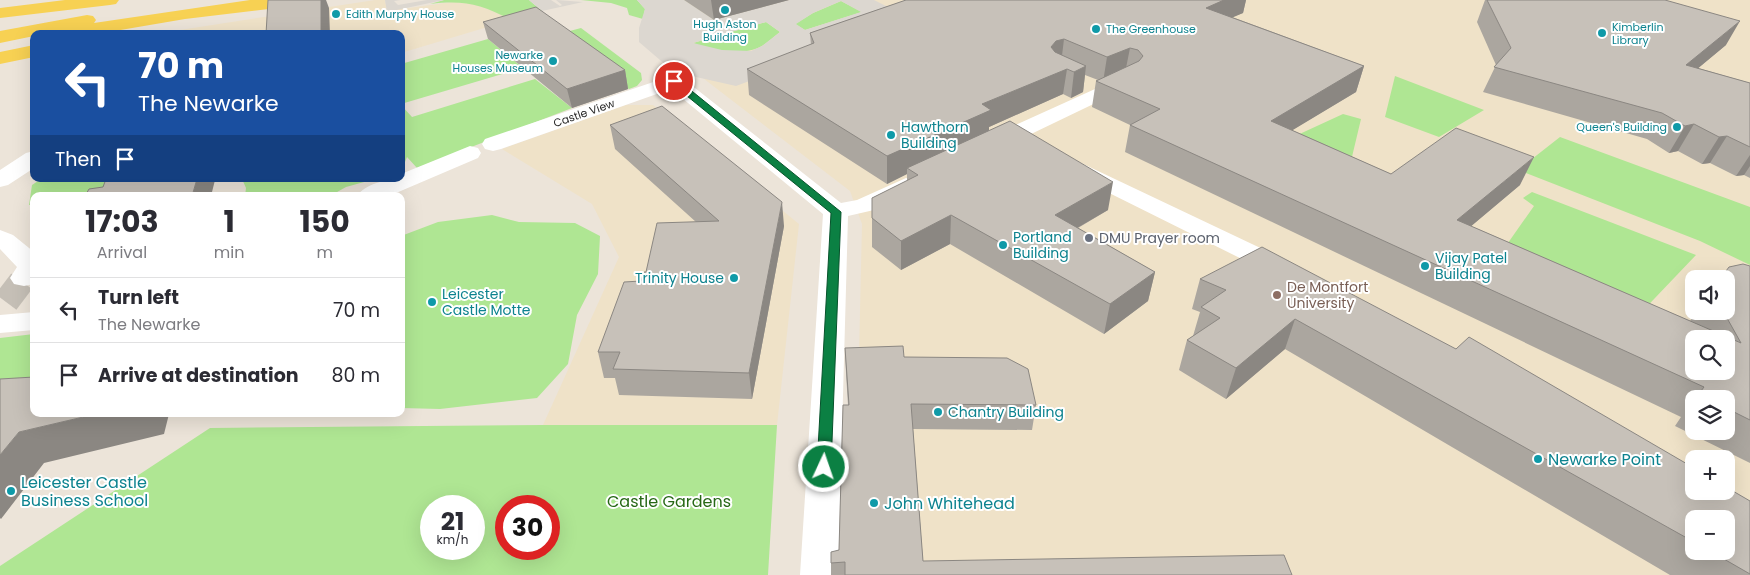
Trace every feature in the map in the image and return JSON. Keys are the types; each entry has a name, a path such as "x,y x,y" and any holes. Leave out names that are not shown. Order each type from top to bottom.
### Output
{"main road":[{"path":"0,13 110,0"},
{"path":"33,30 216,0"},
{"path":"89,30 231,6 302,0"},
{"path":"149,30 270,11 318,0"},
{"path":"0,36 30,30"},
{"path":"0,47 30,42"},
{"path":"0,58 30,52"}],"street":[{"path":"1078,80 1104,92"},
{"name":"Castle View","path":"493,144 674,81 836,212"},
{"path":"970,155 1126,81"},
{"path":"1013,135 1304,280"},
{"path":"405,181 470,153"},
{"path":"0,180 30,161"},
{"path":"819,575 836,212 865,205 926,176"},
{"path":"378,192 402,182"},
{"path":"0,238 10,244 28,262 29,271 24,278"},
{"path":"2,313 30,320"}],"shaded area":[{"path":"375,0 385,0 387,11 452,2 466,2 487,7 511,20 405,52 405,30 180,30"},
{"path":"385,0 401,0 394,1 398,5 427,0 444,0 387,12"},
{"path":"529,0 551,0 560,6 562,5 556,0 583,2 542,11"},
{"path":"637,0 684,0 714,20 789,0 874,0 914,20 736,86 674,72 639,42 639,28 645,9","holes":["841,1 861,12 805,30 796,24 813,13","766,22 780,32 762,46 751,51 722,50 693,43"]},
{"name":"De Montfort University","path":"651,0 1750,0 1750,575 854,575 862,224 850,191 660,45 695,34"},
{"path":"626,105 653,105 799,224 777,425 543,425 619,257 592,204 502,149"}],"green space":[{"path":"444,0 529,0 542,11 511,20 472,4 430,4"},
{"path":"581,0 637,0 645,9 643,19 629,15 627,8 611,3"},
{"path":"841,1 862,12 805,30 795,24 813,13"},
{"path":"766,22 780,32 762,46 754,49 727,52 693,43"},
{"path":"581,28 641,73 642,80 637,86 629,89 555,35"},
{"path":"488,39 523,68 405,103 405,63"},
{"path":"1395,76 1484,110 1439,137 1385,117"},
{"path":"535,79 572,108 417,168 407,157 405,162 405,109 412,117"},
{"path":"1343,114 1361,119 1346,182 1280,143"},
{"path":"1560,137 1750,207 1750,265 1700,241 1518,170"},
{"path":"36,182 115,182 94,192 31,192 32,185"},
{"path":"243,182 364,182 346,187 337,192 246,192"},
{"path":"1532,192 1696,255 1634,320 1496,260 1534,206 1523,198"},
{"path":"492,215 519,222 575,223 600,236 598,274 577,315 568,364 537,398 440,409 405,408 405,234 438,222"},
{"path":"30,334 30,384 0,385 0,338"},
{"name":"Castle Gardens","path":"777,425 768,575 0,575 0,566 210,428"}],"building":[{"path":"268,0 321,0 321,30 266,30"},
{"path":"906,0 1224,0 1206,8 1364,66 1271,121 1391,174 1456,128 1534,157 1457,220 1711,330 1685,330 1685,378 1130,125 1160,109 1096,81 1139,61 1143,56 1138,50 1130,48 1107,57 1064,39 1056,41 1051,47 1055,52 1086,66 1074,72 1067,69 982,104 991,110 887,156 747,69 814,43 810,33"},
{"path":"1487,0 1665,0 1740,21 1686,65 1750,83 1750,147 1727,136 1719,137 1694,124 1685,126 1662,113 1494,67 1511,48"},
{"path":"536,7 625,70 567,89 483,22"},
{"name":"Trinity House","path":"662,106 782,202 749,373 613,369 620,352 598,352 624,282 641,281 644,272 646,272 657,223 719,221 610,125"},
{"path":"1010,121 1113,182 1055,215 1155,272 1110,304 951,215 901,241 872,218 872,198 918,175 907,168"},
{"path":"105,182 196,182 193,192 87,192 89,189 103,187"},
{"path":"1262,247 1456,349 1469,337 1685,463 1685,500 1735,500 1735,492 1750,501 1750,574 1726,560 1735,560 1735,510 1685,510 1685,537 1295,319 1236,368 1187,340 1220,318 1201,307 1226,290 1200,279"},
{"path":"1743,264 1750,266 1750,420 1735,412 1735,390 1702,390 1704,387 1689,380 1735,380 1735,340 1741,343 1728,320 1735,320 1735,270 1727,270 1729,267"},
{"path":"903,346 904,357 1007,358 1028,369 1036,405 911,404 923,561 1284,555 1292,575 845,575 845,562 831,563 831,552 839,550 843,405 849,405 845,348"},
{"path":"30,377 30,417 83,417 19,432 0,455 0,379"}],"tunnel":[{"path":"6,302 24,278"}],"place":[{"name":"Hugh Aston Building","path":"725,10"},
{"name":"Edith Murphy House","path":"336,14"},
{"name":"The Greenhouse","path":"1096,29"},
{"name":"Kimberlin Library","path":"1602,33"},
{"name":"Newarke Houses Museum","path":"553,61"},
{"name":"Queen's Building","path":"1677,127"},
{"name":"Hawthorn Building","path":"891,135"},
{"name":"DMU Prayer room","path":"1089,238"},
{"name":"Portland Building","path":"1003,245"},
{"name":"Vijay Patel Building","path":"1425,266"},
{"name":"Trinity House","path":"734,278"},
{"name":"De Montfort University","path":"1277,295"},
{"name":"Leicester Castle Motte","path":"432,302"},
{"name":"Chantry Building","path":"938,412"},
{"name":"Newarke Point","path":"1538,459"},
{"name":"Leicester Castle Business School","path":"11,491"},
{"name":"John Whitehead","path":"874,503"}],"route":[{"path":"674,81 836,212 824,467"}]}
